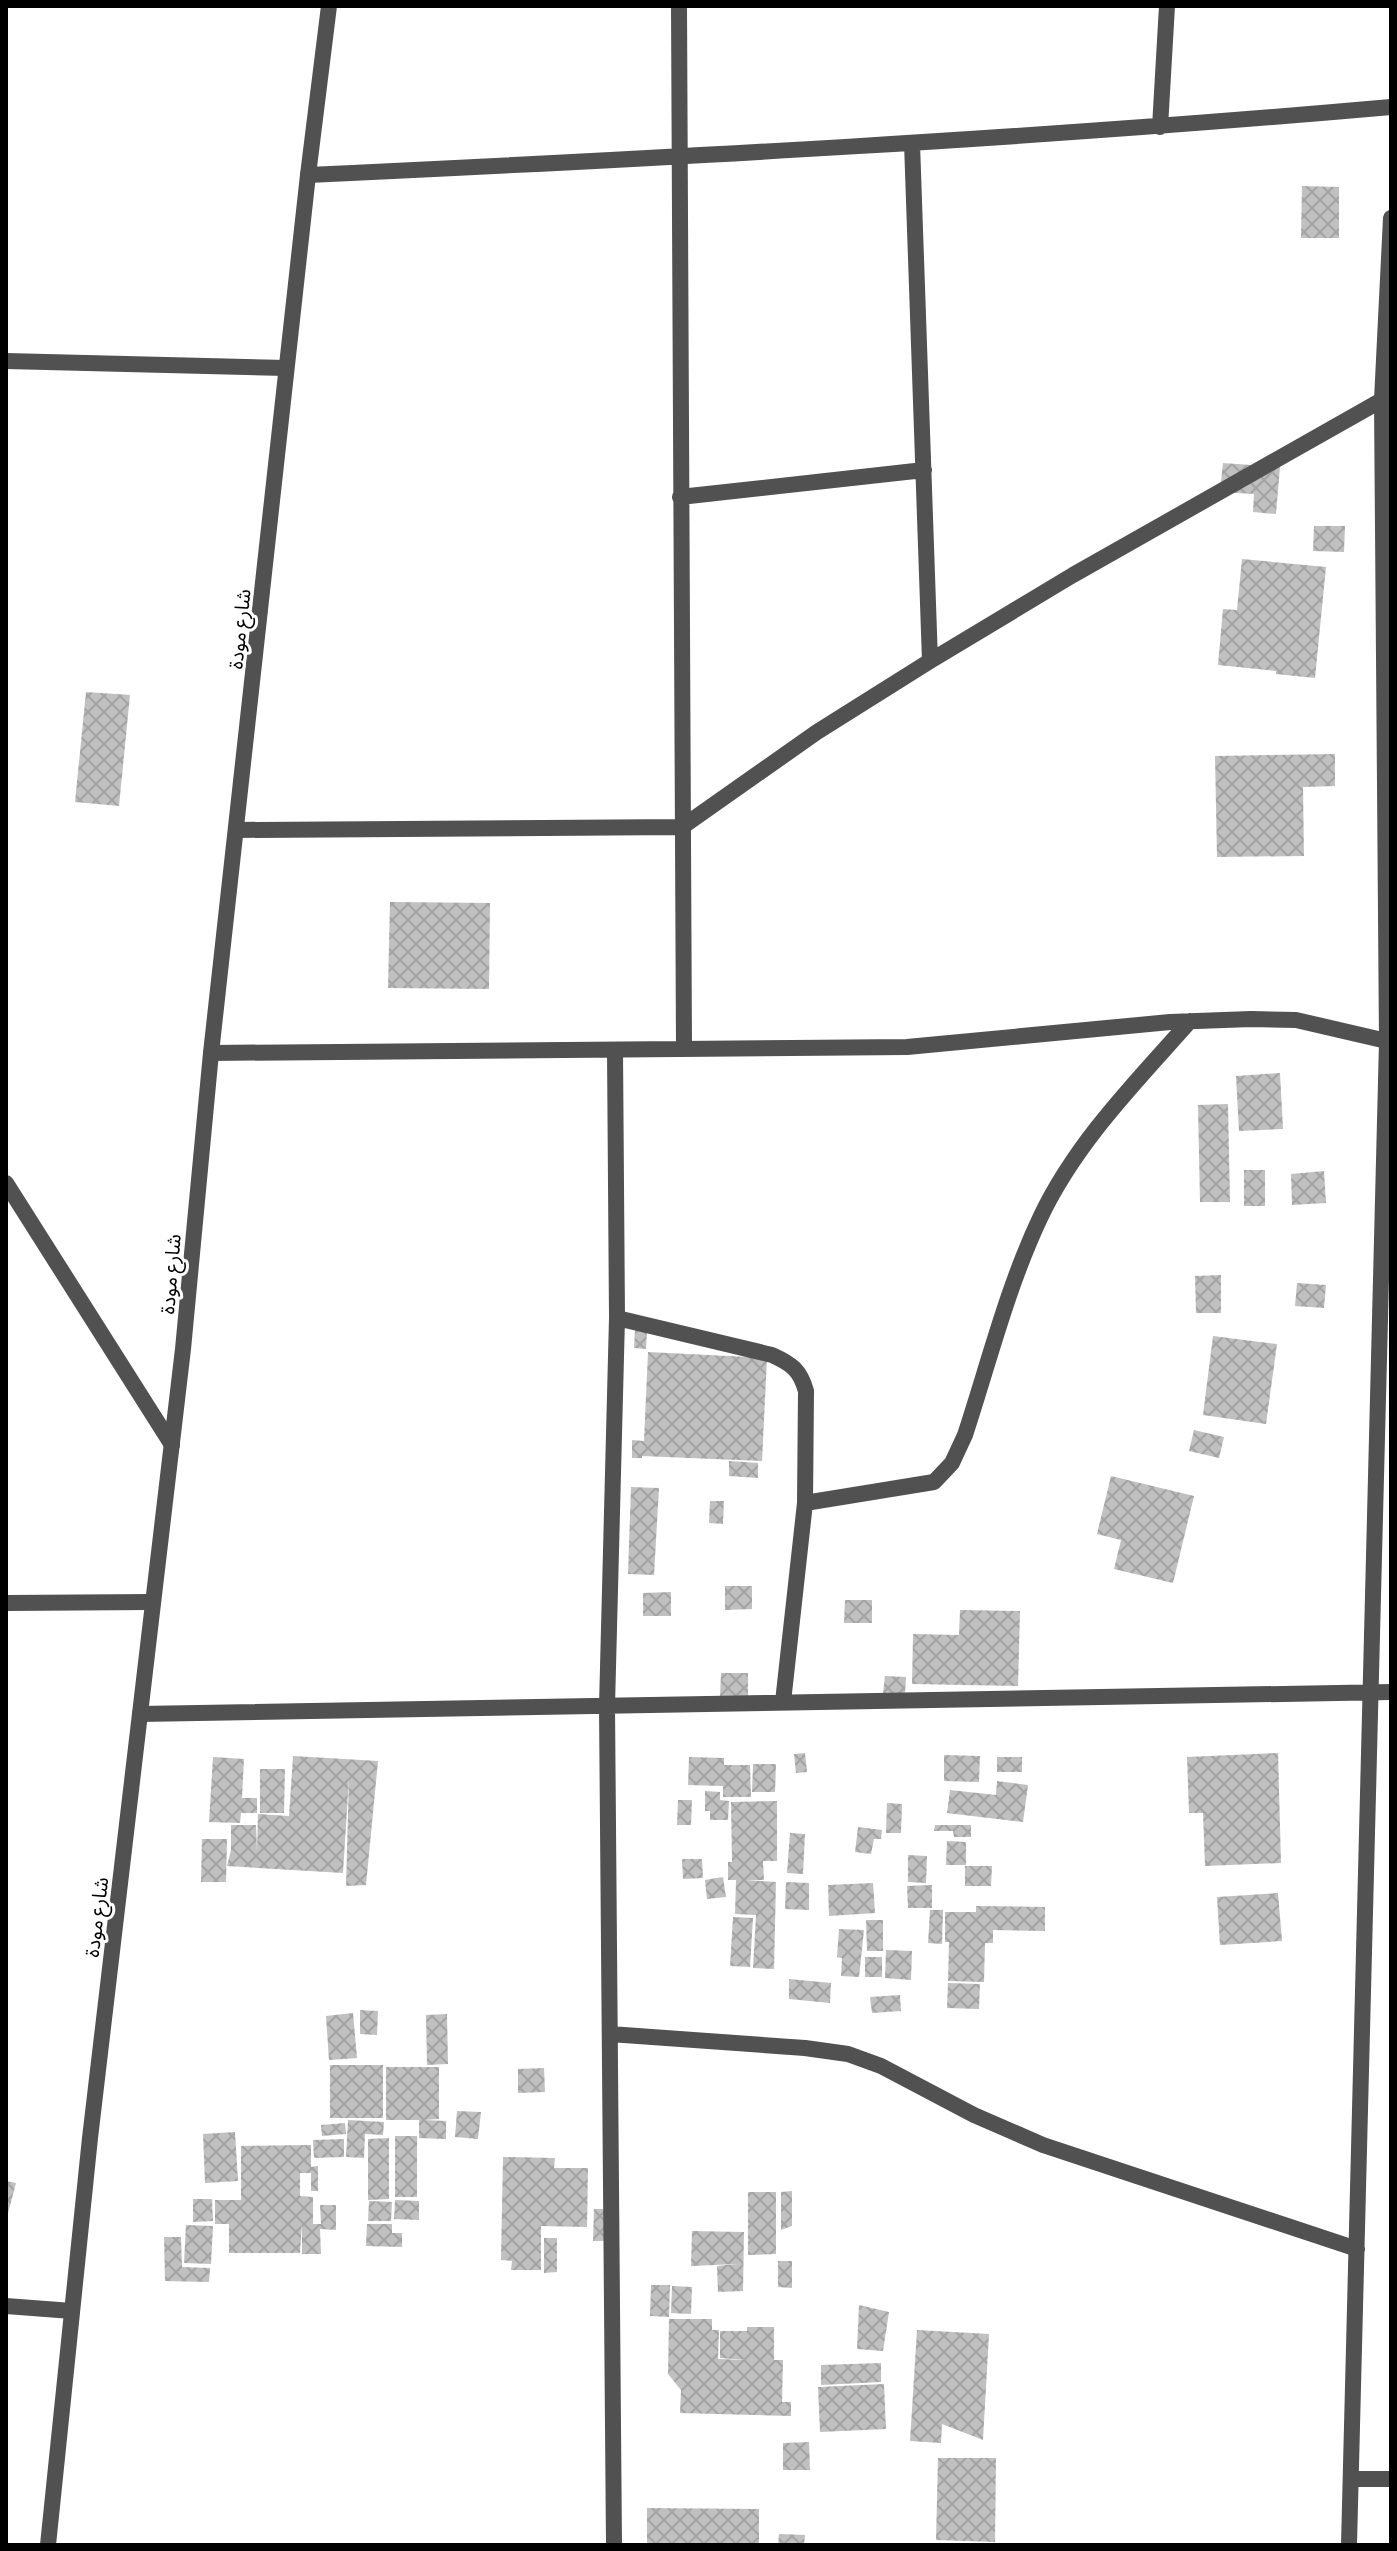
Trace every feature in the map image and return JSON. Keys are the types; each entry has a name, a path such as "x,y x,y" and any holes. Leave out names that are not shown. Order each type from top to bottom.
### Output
{"street":[{"name":"شارع مودة","path":"48,2545 172,1445 211,1053 286,368 329,6"},
{"path":"679,6 684,1047"},
{"path":"1160,127 1167,6"},
{"path":"308,175 678,158 1160,127 1391,107"},
{"path":"912,143 930,661"},
{"path":"1349,2545 1369,1692 1389,1042 1382,400 1391,218"},
{"path":"6,361 286,368"},
{"path":"236,830 682,827 817,732 930,661 1073,575 1382,400"},
{"path":"680,497 924,470"},
{"path":"211,1053 907,1047 1190,1021 1296,1020 1389,1042"},
{"path":"805,1503 934,1482 952,1463 965,1435 1042,1213 1091,1134 1190,1021"},
{"path":"614,2545 607,1706 617,1318 615,1050"},
{"path":"6,1183 172,1445"},
{"path":"617,1318 772,1355 792,1364 801,1375 806,1391 805,1503 783,1702"},
{"path":"6,1603 152,1602"},
{"path":"140,1714 1391,1692"},
{"path":"610,2034 848,2054 881,2066 974,2115 1043,2145 1357,2249"},
{"path":"6,2306 72,2311"},
{"path":"1351,2479 1391,2479"}],"building":[{"path":"1302,186 1339,187 1339,238 1301,238"},
{"path":"1223,463 1280,467 1276,514 1253,512 1254,494 1220,492"},
{"path":"1314,526 1345,526 1344,552 1313,551"},
{"path":"1242,559 1326,567 1315,678 1218,665 1223,609 1237,610"},
{"path":"86,692 130,695 119,806 75,802"},
{"path":"1335,754 1335,786 1303,787 1304,856 1217,857 1215,756"},
{"path":"390,902 490,903 489,989 388,988"},
{"path":"1280,1073 1283,1129 1239,1131 1236,1076"},
{"path":"1228,1104 1230,1202 1200,1202 1198,1105"},
{"path":"1244,1170 1265,1170 1265,1206 1244,1206"},
{"path":"1324,1171 1326,1203 1292,1205 1291,1174"},
{"path":"1221,1275 1221,1313 1196,1313 1195,1276"},
{"path":"1297,1283 1326,1285 1324,1308 1295,1306"},
{"path":"635,1330 647,1330 646,1349 634,1348"},
{"path":"1213,1336 1277,1344 1266,1424 1203,1415"},
{"path":"648,1352 767,1358 762,1461 632,1458 632,1440 644,1441"},
{"path":"1194,1430 1224,1437 1219,1458 1189,1451"},
{"path":"729,1461 758,1463 758,1478 729,1476"},
{"path":"1111,1476 1194,1496 1173,1583 1114,1569 1121,1540 1097,1534"},
{"path":"631,1487 659,1488 654,1575 628,1574"},
{"path":"710,1501 724,1501 723,1524 709,1523"},
{"path":"725,1586 752,1586 752,1609 725,1610"},
{"path":"671,1592 671,1616 643,1616 643,1593"},
{"path":"845,1600 872,1600 872,1623 844,1623"},
{"path":"960,1610 1020,1611 1018,1686 912,1684 913,1634 959,1635"},
{"path":"721,1673 748,1673 748,1696 720,1697"},
{"path":"885,1676 906,1677 905,1694 883,1693"},
{"path":"805,1753 807,1772 796,1773 794,1754"},
{"path":"1278,1753 1281,1863 1205,1866 1203,1813 1189,1813 1187,1757"},
{"path":"944,1755 980,1756 979,1782 944,1781"},
{"path":"293,1756 378,1761 366,1885 346,1886 349,1777 343,1873 227,1866 231,1850 231,1825 256,1825 257,1851 258,1814 289,1816"},
{"path":"213,1757 244,1759 242,1798 257,1798 257,1813 241,1813 240,1823 209,1822"},
{"path":"689,1757 724,1758 724,1765 750,1765 751,1797 723,1797 723,1786 688,1785"},
{"path":"997,1757 1022,1757 1022,1772 997,1772"},
{"path":"753,1764 776,1764 775,1792 752,1792"},
{"path":"260,1769 285,1769 284,1813 260,1813"},
{"path":"997,1781 1028,1785 1023,1822 947,1813 950,1790 996,1795"},
{"path":"705,1791 720,1792 720,1800 729,1801 728,1820 710,1820 710,1811 705,1811"},
{"path":"678,1800 692,1800 691,1825 677,1825"},
{"path":"777,1801 777,1861 763,1861 764,1880 746,1880 776,1882 774,1969 753,1968 756,1915 735,1914 736,1880 728,1880 728,1862 732,1862 731,1802"},
{"path":"887,1803 902,1804 901,1833 886,1833"},
{"path":"935,1825 971,1825 971,1837 954,1837 953,1831 934,1831"},
{"path":"858,1827 882,1830 881,1839 874,1839 871,1854 855,1852"},
{"path":"790,1833 805,1834 803,1874 787,1873"},
{"path":"202,1839 227,1839 226,1882 201,1882"},
{"path":"947,1841 966,1842 966,1865 946,1865"},
{"path":"908,1855 927,1856 926,1883 908,1882"},
{"path":"682,1859 702,1859 703,1878 683,1879"},
{"path":"965,1866 992,1866 991,1886 965,1886"},
{"path":"723,1877 726,1897 707,1899 705,1880"},
{"path":"786,1882 809,1883 809,1910 785,1909"},
{"path":"873,1883 875,1913 829,1916 828,1885"},
{"path":"932,1885 932,1908 908,1908 907,1886"},
{"path":"1278,1893 1282,1941 1220,1945 1217,1897"},
{"path":"976,1906 1045,1907 1045,1931 993,1930 993,1943 985,1943 984,1982 948,1981 949,1942 945,1942 945,1912 976,1912"},
{"path":"930,1910 943,1910 942,1944 928,1943"},
{"path":"733,1917 753,1918 750,1967 730,1966"},
{"path":"866,1920 883,1920 883,1951 867,1951"},
{"path":"839,1929 864,1930 859,1977 841,1976 842,1958 837,1957"},
{"path":"886,1950 912,1951 911,1980 885,1978"},
{"path":"865,1957 882,1957 882,1977 865,1977"},
{"path":"789,1979 831,1983 830,2003 789,1999"},
{"path":"948,1983 980,1984 979,2009 947,2008"},
{"path":"900,1995 901,2011 872,2013 870,1997"},
{"path":"360,2010 378,2011 377,2035 360,2034"},
{"path":"353,2013 357,2058 329,2060 326,2016"},
{"path":"447,2014 448,2064 427,2065 426,2015"},
{"path":"330,2065 383,2065 383,2118 330,2118"},
{"path":"386,2067 439,2067 439,2119 424,2120 446,2121 446,2139 419,2138 419,2120 386,2120"},
{"path":"544,2068 545,2092 518,2093 518,2069"},
{"path":"457,2111 481,2112 478,2139 455,2137"},
{"path":"348,2120 384,2122 383,2135 365,2134 364,2158 346,2157"},
{"path":"345,2123 346,2134 322,2136 321,2125"},
{"path":"235,2132 238,2181 205,2183 203,2134"},
{"path":"395,2136 417,2136 417,2197 395,2197"},
{"path":"389,2138 389,2199 368,2200 368,2139"},
{"path":"344,2139 344,2157 314,2158 313,2140"},
{"path":"311,2145 311,2167 318,2166 318,2191 311,2191 311,2173 300,2173 300,2196 313,2197 313,2224 321,2224 320,2205 336,2205 336,2230 320,2229 321,2254 302,2254 302,2223 300,2253 229,2253 229,2224 215,2224 215,2200 241,2200 241,2146"},
{"path":"503,2157 555,2158 554,2168 588,2168 587,2227 541,2226 541,2270 511,2270 512,2261 501,2260"},
{"path":"6,2181 16,2183 7,2217 6,2216"},
{"path":"792,2191 792,2226 781,2230 781,2192"},
{"path":"748,2192 776,2192 776,2254 748,2255"},
{"path":"193,2199 212,2199 213,2221 193,2222"},
{"path":"395,2200 419,2201 419,2220 394,2219"},
{"path":"369,2201 392,2202 391,2221 368,2221"},
{"path":"594,2209 607,2209 606,2241 593,2241"},
{"path":"367,2224 392,2224 392,2233 402,2233 402,2247 366,2246"},
{"path":"186,2225 213,2226 211,2264 184,2263"},
{"path":"692,2231 744,2232 743,2291 718,2292 717,2266 737,2264 691,2266"},
{"path":"164,2237 181,2237 182,2267 210,2268 209,2282 165,2281"},
{"path":"544,2238 557,2238 557,2272 544,2273"},
{"path":"778,2261 792,2261 792,2288 778,2287"},
{"path":"651,2285 670,2285 669,2317 650,2316"},
{"path":"672,2286 692,2287 691,2314 671,2313"},
{"path":"859,2305 889,2312 883,2351 857,2349"},
{"path":"669,2319 712,2319 712,2330 719,2330 718,2359 746,2360 720,2358 720,2331 774,2327 774,2360 783,2360 782,2402 791,2402 791,2416 680,2413 681,2390 668,2374"},
{"path":"917,2330 989,2334 983,2440 942,2424 941,2443 910,2441"},
{"path":"881,2363 881,2382 821,2385 821,2365"},
{"path":"884,2384 886,2429 820,2432 818,2387"},
{"path":"809,2442 810,2470 783,2470 783,2443"},
{"path":"938,2458 996,2458 995,2542 936,2540"},
{"path":"647,2508 759,2509 759,2545 647,2545"},
{"path":"779,2534 805,2535 804,2545 778,2545"}]}
